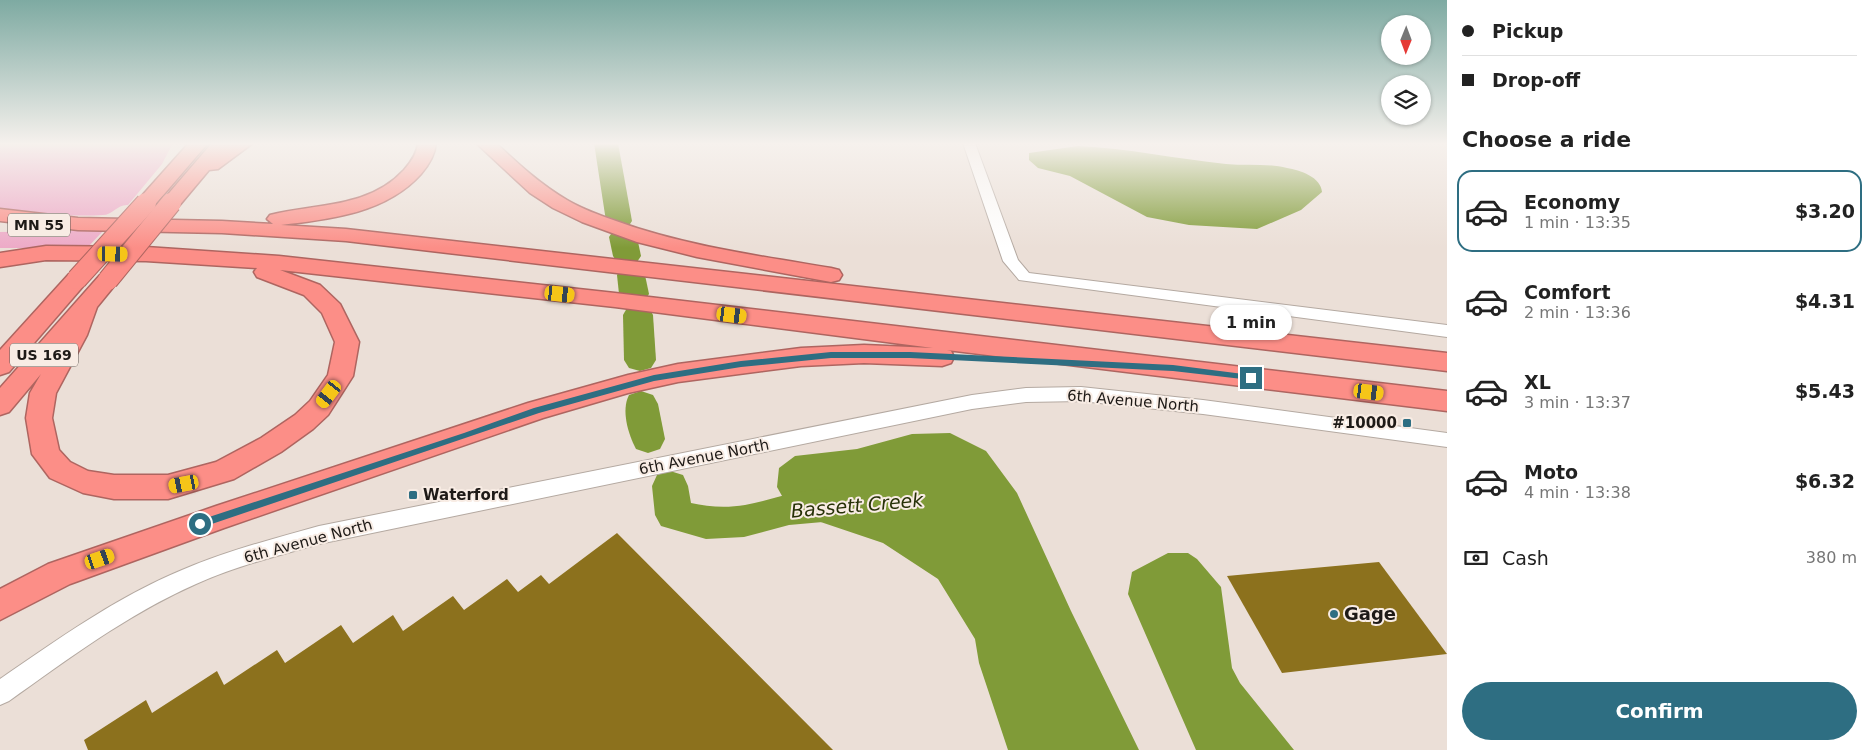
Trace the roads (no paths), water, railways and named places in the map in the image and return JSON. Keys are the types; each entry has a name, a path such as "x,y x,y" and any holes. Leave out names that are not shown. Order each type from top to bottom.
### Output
{"highway":[{"path":"158,199 166,178"},
{"name":"US 169","path":"0,404 108,280 158,199 173,178"},
{"name":"US 169","path":"0,366 8,352 158,199 190,178"},
{"path":"171,225 308,216 363,203 389,192 407,178"},
{"path":"525,178 571,210 635,234 725,257 881,283 1009,311"},
{"path":"0,215 78,224"},
{"name":"MN 55","path":"0,226 78,224 171,225 346,235 1447,362"},
{"path":"0,260 46,253"},
{"name":"MN 55","path":"0,254 46,253 182,256 279,263 470,283 1447,401"},
{"path":"87,304 75,335 43,393 39,418 46,454 52,464 83,482 114,488 149,488 184,484 224,471 243,462 289,433 319,408 340,376 347,342 332,309 312,290 286,278 262,271 182,256"},
{"path":"0,604 59,574 216,518 467,436 537,410 628,384 678,373 801,357 864,354 1173,368"}],"street":[{"path":"981,178 1011,261 1024,277 1447,331"},
{"name":"6th Avenue North","path":"0,693 86,633 172,585 246,556 319,535 972,402 1026,395 1082,394 1203,407 1447,440"}],"water":[{"path":"1074,178 1314,178 1321,187 1322,192 1301,210 1257,229 1189,225 1147,217"},
{"path":"950,433 986,451 1017,493 1071,611 1139,750 1008,750 979,663 975,639 938,579 883,543 791,512 777,487 779,468 795,456 857,449 912,434"},
{"path":"1168,553 1188,553 1197,559 1221,587 1232,668 1240,683 1294,750 1196,750 1128,594 1132,572"}],"waterway":[{"name":"Bassett Creek","path":"612,178 619,221"},
{"name":"Bassett Creek","path":"623,237 627,256"},
{"name":"Bassett Creek","path":"631,275 634,294"},
{"name":"Bassett Creek","path":"638,315 640,360"},
{"name":"Bassett Creek","path":"641,404 648,439"},
{"name":"Bassett Creek","path":"670,486 674,515 706,523 744,521 789,509 834,505"}],"place":[{"name":"#10000","path":"1407,423"},
{"name":"Waterford","path":"413,495"},
{"name":"Gage","path":"1334,614"}]}
